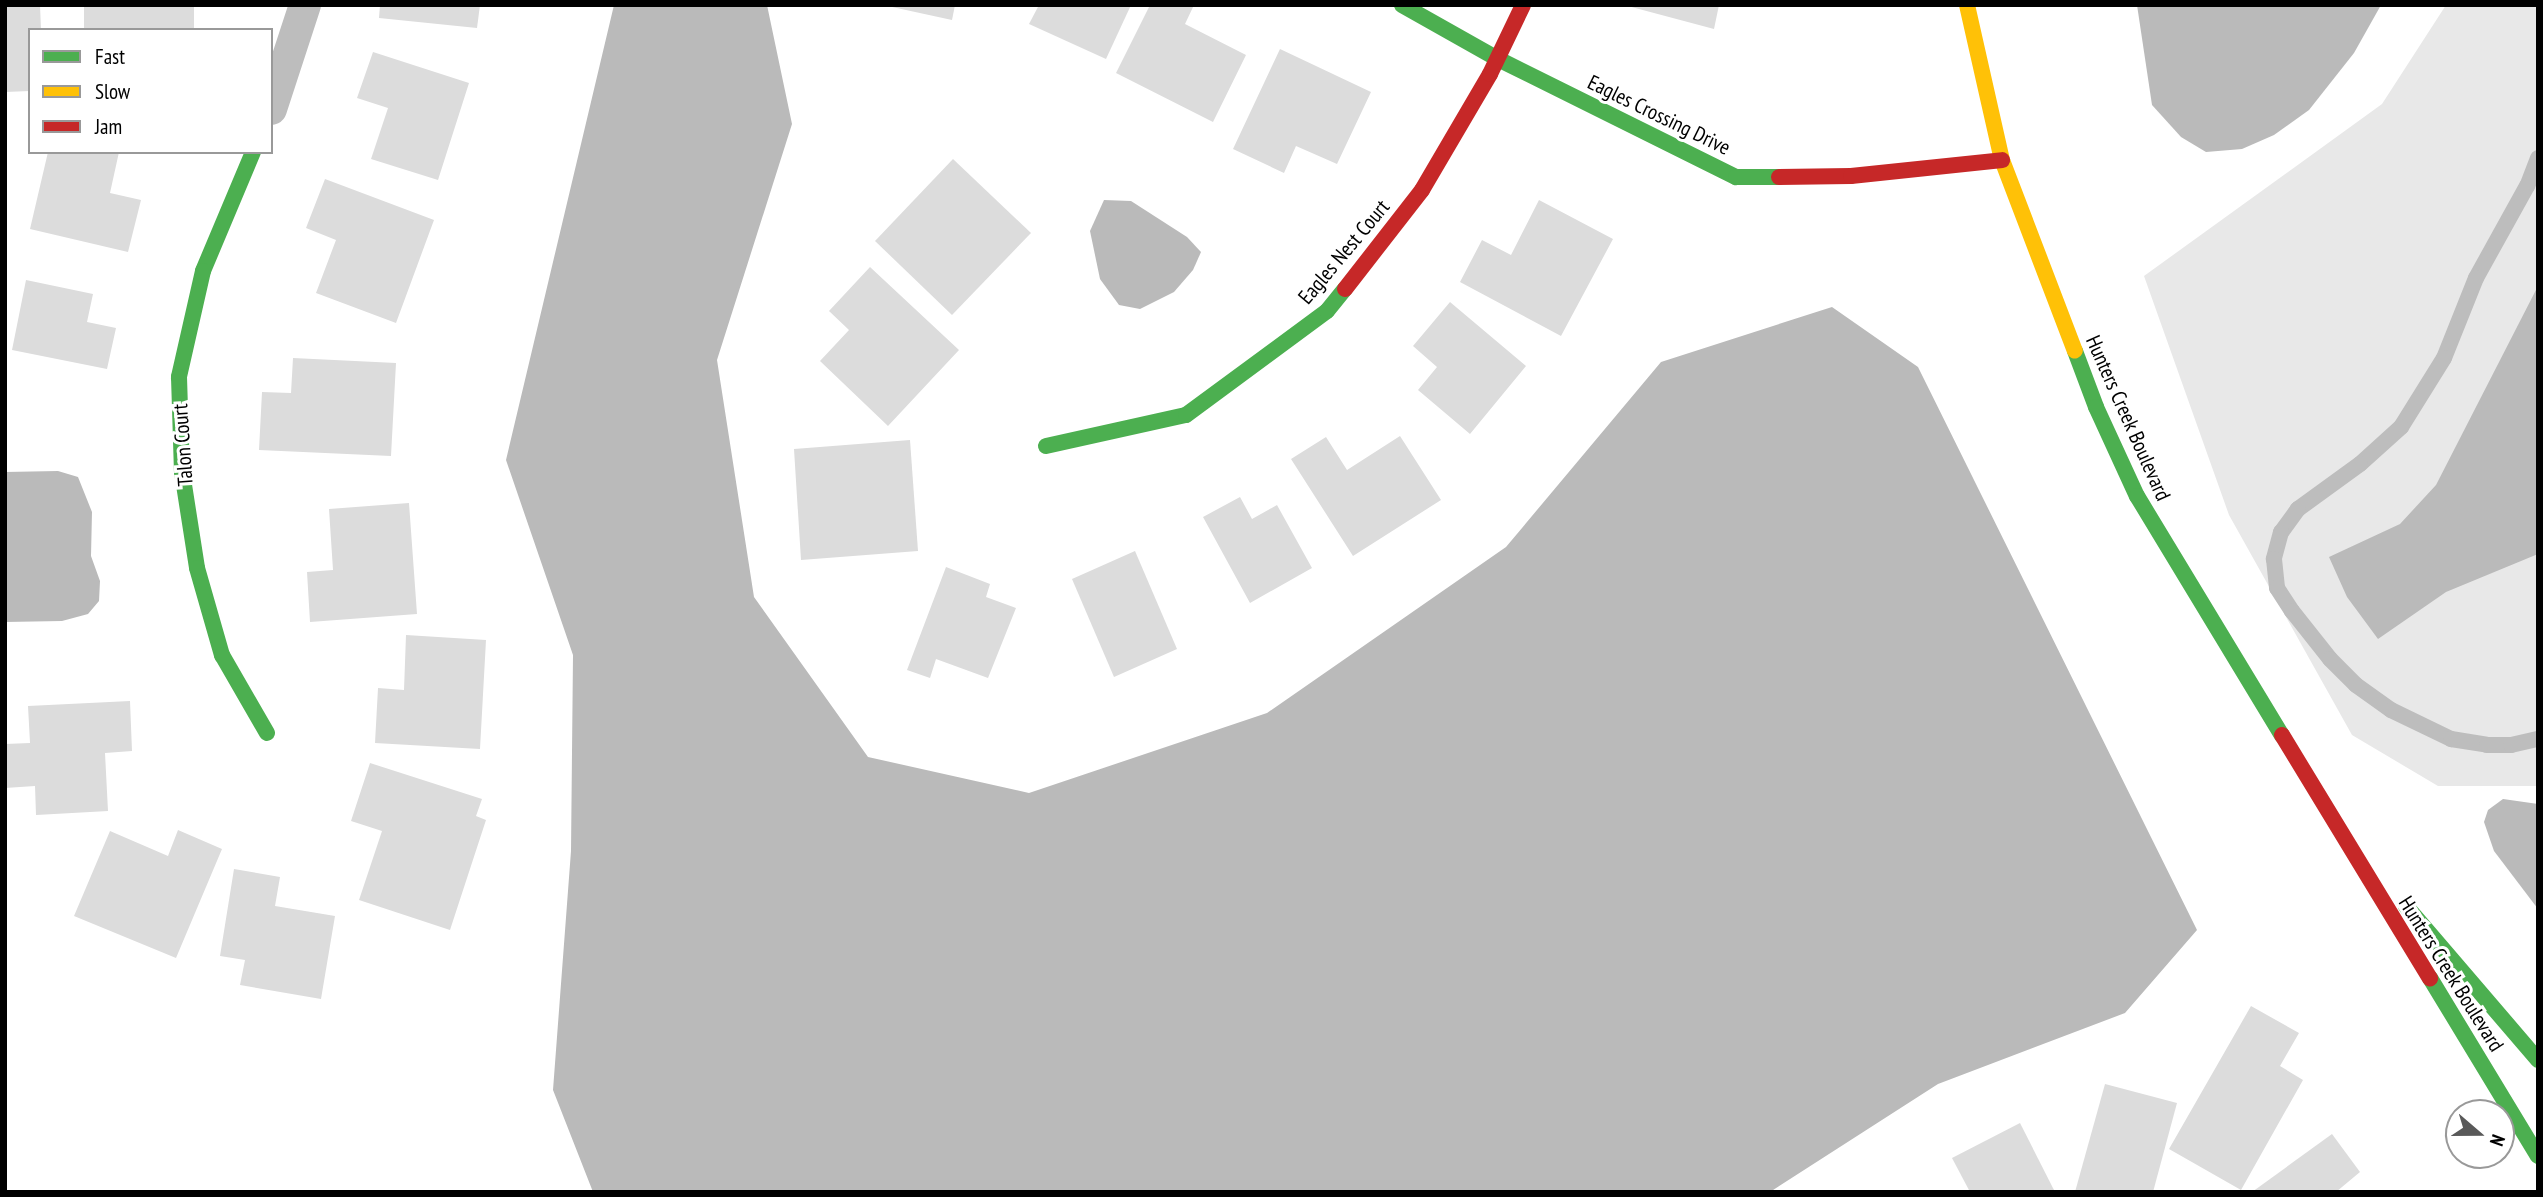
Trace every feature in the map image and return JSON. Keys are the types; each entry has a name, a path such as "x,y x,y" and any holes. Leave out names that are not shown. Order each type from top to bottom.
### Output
{"street":[{"path":"273,103 305,5"},
{"name":"Eagles Crossing Drive","path":"1402,5 1498,59 1736,177 1851,176 2002,160"},
{"name":"Eagles Nest Court","path":"1046,446 1186,415 1327,311 1422,190 1498,59 1523,5"},
{"name":"Hunters Creek Boulevard","path":"1967,5 2002,160 2096,407 2137,496 2538,1156"},
{"name":"Talon Court","path":"252,154 203,271 179,377 183,472 197,568 222,655 267,733"},
{"name":"Hunters Creek Boulevard","path":"2328,814 2538,1060"}],"lane":[{"path":"2538,158 2527,186 2476,278 2444,358 2402,427 2360,464 2298,509 2281,532 2274,559 2277,588 2292,611 2330,659 2356,685 2391,710 2451,739 2487,745 2511,745 2538,739"}],"shaded area":[{"path":"614,5 767,5 792,124 717,360 754,597 868,757 1029,793 1267,713 1506,547 1661,362 1832,307 1918,367 2197,930 2125,1013 1938,1084 1770,1192 593,1192 553,1090 571,851 573,655 506,460"},
{"path":"2137,5 2381,5 2354,53 2309,110 2274,135 2242,149 2206,152 2181,137 2152,105"},
{"path":"2446,5 2538,5 2538,786 2438,786 2352,735 2229,515 2144,276 2382,104"},
{"path":"1104,200 1131,201 1187,237 1201,252 1193,270 1174,292 1140,309 1119,305 1100,279 1090,231"},
{"path":"2538,286 2538,554 2446,592 2378,639 2347,597 2329,557 2400,524 2436,485"},
{"path":"58,471 78,477 92,512 91,556 100,581 99,601 88,614 62,621 5,622 5,472"},
{"path":"2503,799 2538,804 2538,909 2494,851 2484,822 2488,810"}],"building":[{"path":"5,5 40,5 41,28 28,28 28,91 5,92"},
{"path":"84,5 194,5 194,28 84,28"},
{"path":"380,5 480,5 477,28 379,18"},
{"path":"883,5 955,5 952,20"},
{"path":"1039,5 1131,5 1106,59 1029,24"},
{"path":"1150,5 1194,5 1185,24 1246,55 1213,122 1116,73"},
{"path":"1624,5 1719,5 1714,29"},
{"path":"1280,49 1371,92 1337,164 1296,146 1284,173 1233,149"},
{"path":"373,52 469,83 438,180 371,159 388,108 357,98"},
{"path":"48,154 119,154 110,193 141,200 128,252 30,229"},
{"path":"953,159 1031,233 952,315 875,241"},
{"path":"325,179 434,220 396,323 316,293 336,240 306,228"},
{"path":"1539,200 1613,239 1561,336 1460,282 1482,240 1511,255"},
{"path":"870,267 959,350 888,426 820,361 849,330 829,311"},
{"path":"26,280 93,294 87,322 116,328 107,369 12,350"},
{"path":"1450,302 1526,366 1470,434 1418,390 1437,367 1413,346"},
{"path":"293,358 396,363 391,456 259,450 262,392 291,393"},
{"path":"1400,436 1441,500 1353,556 1291,459 1326,437 1347,470"},
{"path":"910,440 918,551 801,560 794,449"},
{"path":"1240,497 1252,519 1277,505 1312,568 1250,603 1203,517"},
{"path":"409,503 417,614 310,622 307,572 333,570 329,509"},
{"path":"1135,551 1177,649 1114,677 1072,579"},
{"path":"946,567 990,584 986,597 1016,608 988,678 936,659 930,678 907,670"},
{"path":"406,635 486,640 480,749 375,743 378,688 404,690"},
{"path":"130,701 132,751 105,753 108,811 36,815 35,786 5,788 5,744 30,743 28,706"},
{"path":"370,763 482,799 476,816 486,820 450,930 359,900 382,831 351,821"},
{"path":"178,830 222,849 176,958 74,916 110,831 168,856"},
{"path":"234,869 280,877 275,906 335,916 321,999 240,985 245,960 220,956"},
{"path":"2251,1006 2299,1033 2280,1066 2303,1080 2241,1190 2169,1149"},
{"path":"2105,1084 2177,1103 2153,1192 2075,1192"},
{"path":"2020,1123 2055,1192 1970,1192 1952,1158"},
{"path":"2332,1134 2360,1172 2336,1192 2252,1192"}],"traffic: fast":[{"path":"1402,5 1498,59 1736,177 1779,177"},
{"path":"252,154 203,271 179,377 182,472 197,568 222,655 267,733"},
{"path":"1046,446 1186,415 1327,311 1345,289"},
{"path":"2075,351 2096,407 2137,496 2282,735"},
{"path":"2406,906 2538,1060"},
{"path":"2430,978 2538,1156"}],"traffic: slow":[{"path":"1967,5 2002,160 2075,351"}],"traffic: jam":[{"path":"1345,289 1422,190 1490,74 1523,5"},
{"path":"1779,177 1851,176 2002,160"},
{"path":"2282,735 2430,978"}]}
